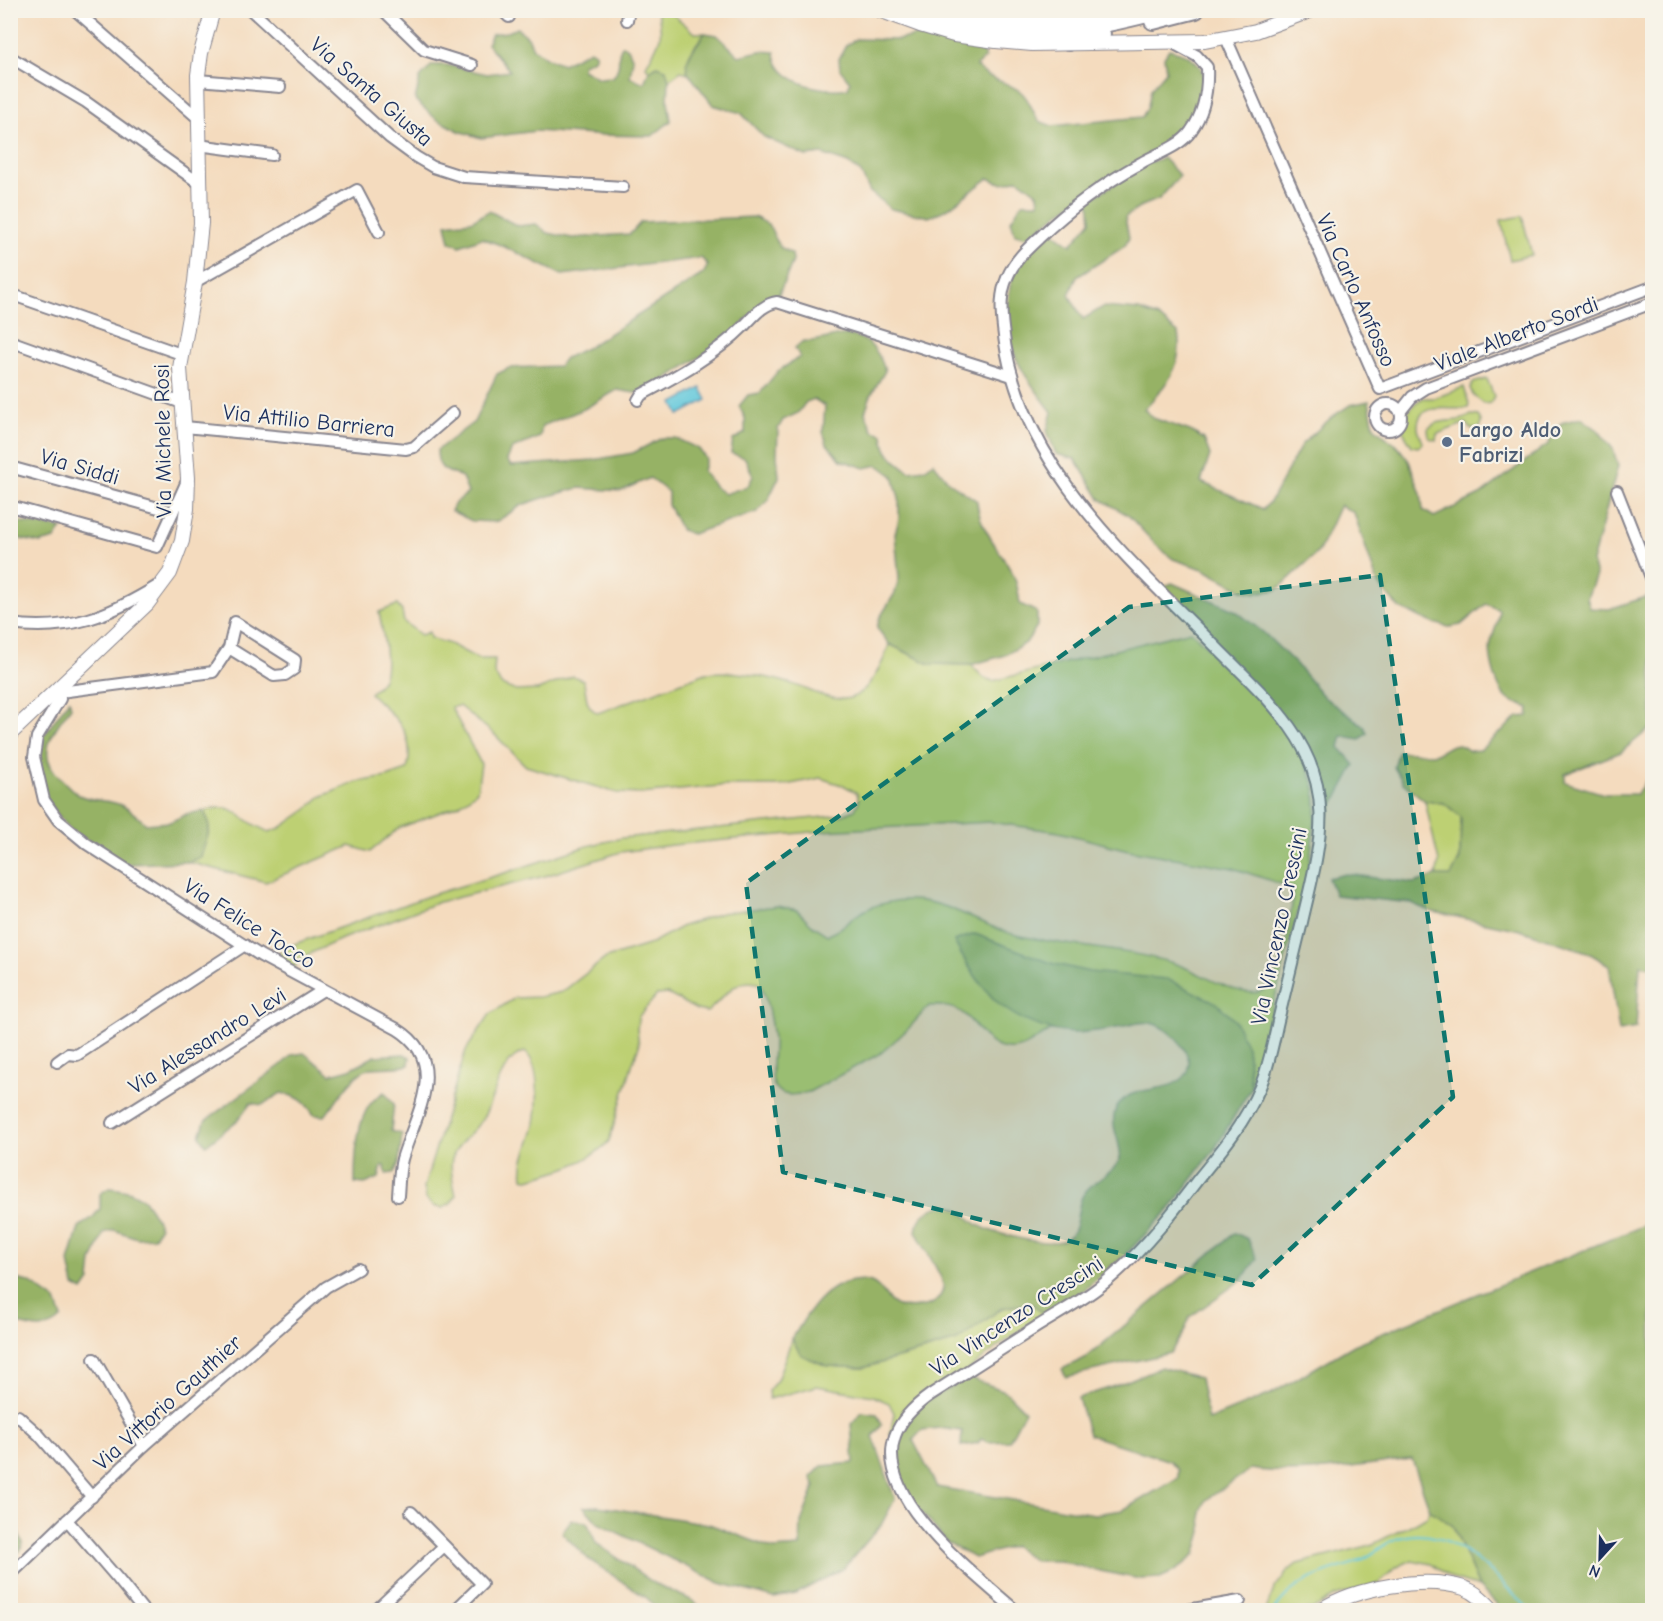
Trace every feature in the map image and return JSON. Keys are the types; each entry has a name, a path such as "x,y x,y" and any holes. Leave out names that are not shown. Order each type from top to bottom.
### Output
{"highway":[{"path":"915,10 966,23 1028,30 1095,26 1163,10"},
{"path":"965,10 1012,17 1036,17 1069,16 1110,10"},
{"path":"1068,42 1196,10"}],"street":[{"path":"75,10 198,118"},
{"name":"Via Michele Rosi","path":"10,734 147,604 166,580 174,565 184,534 188,478 182,403 182,354 201,234 198,80 201,52 213,10"},
{"name":"Via Santa Giusta","path":"251,10 390,138 433,167 464,177 622,187"},
{"path":"382,10 423,50 472,65"},
{"path":"879,10 926,27 976,39 1014,43 1173,43 1226,38 1256,31 1312,10"},
{"name":"Via Carlo Anfosso","path":"1226,38 1380,389 1653,288"},
{"name":"Via Vincenzo Crescini","path":"1015,1611 941,1543 909,1506 894,1465 892,1451 895,1435 908,1415 930,1395 1082,1299 1114,1275 1164,1223 1232,1135 1256,1095 1270,1054 1315,865 1321,814 1320,793 1312,766 1291,729 1256,687 1114,544 1082,506 1044,453 1012,376 1003,334 1002,299 1008,275 1016,261 1051,227 1097,189 1185,138 1198,118 1206,95 1206,65 1197,56 1173,43"},
{"path":"10,57 86,102 199,183"},
{"path":"198,80 280,87"},
{"path":"198,145 272,155"},
{"path":"195,282 357,190 379,232"},
{"path":"10,294 182,354"},
{"path":"1619,300 1624,313"},
{"path":"638,400 641,395 698,363 736,334 764,306 777,302 1012,376"},
{"name":"Viale Alberto Sordi","path":"1400,412 1412,397 1426,388 1653,303"},
{"path":"10,341 182,403"},
{"path":"1380,389 1384,405"},
{"path":"1384,405 1393,405 1400,412 1401,422 1398,427 1391,430 1382,429 1377,424 1375,418 1378,409 1384,405"},
{"name":"Via Attilio Barriera","path":"184,427 406,449 414,447 453,413"},
{"name":"Via Siddi","path":"10,467 173,512"},
{"path":"10,506 158,547 188,478"},
{"path":"1617,491 1653,580"},
{"path":"10,624 47,626 79,623 121,607 166,580"},
{"path":"60,689 213,672 229,648 235,622 295,660 294,669 285,675 274,676 229,648"},
{"name":"Via Felice Tocco","path":"60,689 60,699 39,733 34,748 35,765 42,794 50,810 65,826 87,844 245,945 404,1033 414,1042 422,1056 426,1080 424,1100 401,1162 398,1196"},
{"path":"57,1062 68,1054 77,1055 245,945"},
{"name":"Via Alessandro Levi","path":"112,1123 323,990"},
{"name":"Via Vittorio Gauthier","path":"10,1575 144,1446 326,1287 358,1269"},
{"path":"94,1359 144,1446"},
{"path":"18,1416 39,1435 92,1497"},
{"path":"411,1512 482,1584 455,1611"},
{"path":"67,1520 118,1578 143,1611"},
{"path":"376,1611 444,1546"},
{"path":"1320,1611 1352,1594 1419,1583 1463,1587 1478,1596 1493,1611"},
{"path":"1187,1611 1240,1601"}],"highlighted area":[{"path":"1380,575 1453,1097 1252,1285 783,1172 746,883 1129,607"}],"green space":[{"path":"657,11 669,11 695,33 705,33 689,56 688,73 681,71 669,80 665,69 657,66 649,71 646,66 659,40 660,28"},
{"path":"517,28 528,37 533,48 547,58 563,64 590,50 596,54 594,59 583,64 582,69 599,78 613,77 618,68 619,53 623,45 628,48 633,59 630,77 644,83 649,71 657,66 666,69 669,80 668,101 671,121 652,136 536,131 481,138 459,131 436,119 415,100 420,78 432,65 447,65 487,74 510,71 487,44 492,34"},
{"path":"705,33 717,35 739,56 760,51 775,52 778,63 792,78 803,84 826,89 848,88 850,82 840,69 839,59 846,45 856,39 897,40 915,36 981,49 985,58 976,66 987,75 1021,92 1039,121 1052,126 1142,117 1148,106 1151,89 1166,71 1164,57 1169,49 1188,56 1198,64 1203,72 1204,90 1194,118 1183,133 1079,198 1027,237 1015,234 1011,220 1022,203 1039,203 1038,194 1018,179 1003,183 989,178 947,209 929,217 891,209 870,192 861,173 848,163 822,154 806,156 764,137 741,113 713,105 688,73 686,63"},
{"path":"1163,158 1180,176 1159,199 1125,217 1129,238 1125,246 1077,277 1069,295 1083,319 1103,307 1139,310 1158,317 1178,333 1178,356 1172,375 1144,409 1153,418 1190,431 1204,439 1210,455 1201,482 1263,509 1270,502 1302,444 1333,416 1350,405 1369,401 1374,427 1399,448 1409,461 1421,494 1423,510 1434,517 1480,495 1548,444 1561,423 1581,418 1598,430 1613,449 1618,466 1592,562 1596,575 1587,598 1590,608 1609,609 1652,595 1652,727 1621,752 1565,774 1565,782 1604,794 1637,794 1652,772 1652,967 1640,965 1636,1028 1619,1031 1609,965 1587,952 1520,930 1429,911 1411,903 1335,895 1328,878 1346,874 1414,883 1436,876 1451,876 1460,858 1461,817 1444,803 1425,801 1403,783 1394,767 1398,753 1403,752 1431,754 1453,745 1463,746 1469,751 1480,750 1518,717 1528,716 1529,708 1512,702 1504,695 1494,672 1490,648 1499,610 1486,604 1461,625 1449,627 1433,623 1399,608 1378,584 1354,513 1340,505 1319,551 1277,590 1255,593 1242,590 1203,569 1173,559 1155,544 1128,515 1100,499 1075,459 1056,454 1047,431 1052,412 1023,371 1011,345 1007,314 1014,271 1024,255 1052,231 1071,245 1091,221 1089,200 1147,163"},
{"path":"489,211 518,226 536,224 548,233 572,238 630,234 641,222 754,217 768,224 780,247 792,254 793,261 778,296 766,299 728,339 653,387 635,393 617,390 584,409 542,426 540,437 512,449 507,460 511,466 593,460 633,453 662,438 675,438 699,449 706,459 703,471 715,487 725,494 748,486 753,476 745,458 731,453 733,440 745,433 745,418 739,406 748,395 760,393 778,371 800,357 795,348 803,341 854,336 874,348 885,371 871,395 865,412 873,431 883,434 888,452 894,460 909,471 925,469 933,462 949,482 977,501 978,511 986,531 1014,577 1020,604 1037,612 1037,626 1026,643 1005,655 971,665 930,664 889,644 877,628 879,619 895,593 899,578 895,534 899,519 899,498 893,476 878,465 865,468 841,460 827,444 823,432 825,406 814,399 806,402 798,413 783,420 778,429 779,477 768,500 757,512 692,534 681,530 668,505 668,492 650,478 621,491 579,488 549,496 522,505 496,522 472,521 451,511 455,503 468,493 462,477 440,466 437,450 474,422 497,374 509,368 559,366 565,358 590,346 703,274 708,265 701,258 562,275 482,238 460,246 450,242 446,224 471,221"},
{"path":"1522,216 1532,255 1510,260 1501,220"},
{"name":"Largo Aldo Fabrizi","path":"1487,379 1494,396 1491,403 1484,404 1473,395 1470,388 1473,383"},
{"name":"Largo Aldo Fabrizi","path":"1464,387 1468,408 1428,410 1419,420 1418,429 1423,443 1418,447 1412,446 1402,430 1406,415 1415,403 1423,398 1435,398"},
{"name":"Largo Aldo Fabrizi","path":"1471,415 1478,416 1480,419 1481,424 1478,429 1470,429 1466,423 1437,434 1436,440 1429,438 1428,429 1433,425 1444,421 1461,420"},
{"path":"10,521 62,528 55,539 40,543 11,537"},
{"path":"1172,583 1236,611 1264,633 1296,664 1324,697 1364,726 1367,733 1360,739 1342,736 1339,747 1355,765 1328,815 1325,810 1321,778 1313,757 1163,587"},
{"path":"397,605 402,611 404,622 421,635 429,632 430,638 450,644 478,659 495,659 494,672 501,685 516,691 538,690 573,676 583,680 588,703 598,713 706,673 717,672 760,676 835,699 850,698 857,695 869,683 879,668 889,644 930,664 971,665 984,678 993,681 1191,631 1275,714 1293,737 1315,788 1316,812 1308,874 1251,1088 1247,1047 1089,972 1051,963 975,934 954,941 982,985 1010,1011 1021,1018 1052,1030 1024,1046 1006,1049 992,1043 961,1012 948,1007 929,1006 881,1053 809,1092 788,1095 780,1092 774,1086 772,1032 767,1004 760,984 744,982 737,985 707,1012 697,1010 668,994 657,995 639,1016 637,1029 639,1046 609,1141 601,1149 572,1166 528,1179 523,1178 525,1157 534,1131 537,1107 536,1075 534,1066 525,1052 510,1061 499,1080 483,1118 454,1153 451,1168 456,1196 450,1204 442,1208 433,1206 426,1199 424,1187 466,1050 490,1014 515,998 539,997 562,992 606,958 648,945 683,926 721,913 777,906 797,910 813,926 827,935 871,907 896,901 914,900 934,903 958,911 1016,935 1154,958 1183,966 1238,991 1259,992 1267,987 1280,963 1289,929 1293,888 1233,868 1128,850 1059,832 990,822 822,831 621,852 545,876 439,902 344,938 298,959 295,968 285,968 275,958 283,949 297,943 431,895 587,846 622,838 843,815 855,810 859,801 857,793 845,786 820,778 781,786 720,786 640,794 617,793 526,766 493,733 459,706 451,707 481,764 477,791 459,805 399,828 370,852 350,846 266,882 188,862 201,857 208,834 209,823 203,811 227,808 269,832 280,828 320,797 357,782 387,777 407,770 409,745 406,735 395,718 370,693 382,681 386,665 379,612"},
{"path":"69,700 71,707 49,743 49,761 53,770 79,795 119,804 146,824 170,822 187,814 203,811 209,828 201,857 188,862 128,864 120,862 70,829 46,801 37,755 39,742"},
{"path":"1425,801 1444,803 1461,817 1460,858 1451,877 1436,876 1439,862"},
{"path":"975,934 1051,963 1089,972 1167,979 1217,1003 1235,1021 1247,1047 1251,1088 1214,1150 1169,1210 1123,1257 1083,1291 1053,1311 1043,1314 1031,1303 1002,1308 957,1341 863,1368 827,1366 801,1355 792,1339 816,1302 824,1295 842,1284 865,1280 875,1284 890,1301 898,1306 917,1307 935,1302 941,1294 943,1284 916,1231 920,1220 934,1208 946,1206 955,1208 978,1225 1031,1241 1053,1242 1068,1238 1075,1228 1083,1195 1114,1168 1120,1158 1114,1127 1116,1109 1129,1096 1175,1083 1188,1071 1187,1054 1182,1046 1168,1032 1154,1024 1136,1023 1111,1029 1073,1033 1034,1024 1007,1010 980,982 954,941"},
{"path":"304,1053 331,1074 350,1069 375,1056 404,1054 410,1057 409,1065 365,1070 346,1088 325,1116 314,1115 300,1100 281,1093 262,1105 251,1103 238,1120 206,1145 200,1136 205,1121 292,1055"},
{"path":"384,1092 394,1104 391,1131 402,1134 399,1163 394,1173 386,1174 385,1166 382,1166 379,1178 365,1184 355,1183 355,1162 363,1118 367,1108"},
{"path":"109,1188 128,1191 142,1198 160,1227 154,1237 137,1238 114,1230 104,1233 92,1261 90,1281 83,1291 74,1286 69,1262 79,1227 100,1209 100,1194"},
{"path":"1652,1222 1652,1610 1502,1610 1479,1587 1453,1526 1430,1510 1412,1459 1311,1471 1251,1469 1206,1500 1201,1512 1202,1532 1195,1555 1175,1571 1160,1578 1140,1579 1060,1561 1035,1561 1014,1546 974,1558 947,1543 905,1492 897,1465 895,1442 903,1426 923,1403 968,1377 1005,1391 1025,1411 1009,1441 988,1442 981,1439 978,1443 961,1446 962,1431 939,1428 922,1430 913,1440 937,1487 1094,1514 1123,1510 1178,1478 1178,1470 1170,1461 1089,1435 1078,1398 1161,1367 1200,1378 1208,1420 1271,1394 1354,1345"},
{"path":"1235,1233 1248,1239 1257,1259 1241,1280 1190,1317 1184,1332 1170,1353 1066,1377 1062,1369 1087,1357"},
{"path":"11,1278 29,1282 56,1301 62,1318 44,1328 11,1322"},
{"path":"1031,1303 1043,1314 988,1354 893,1435 890,1435 894,1413 889,1403 873,1396 817,1386 769,1399 768,1391 777,1380 792,1339 802,1355 827,1366 863,1368 957,1341 1002,1308"},
{"path":"862,1412 877,1414 882,1425 873,1436 895,1499 881,1525 843,1569 796,1594 774,1598 720,1583 598,1523 584,1507 598,1506 709,1524 774,1549 800,1547 801,1522 815,1486 811,1477 822,1466 854,1463 851,1424"},
{"path":"1430,1510 1453,1526 1479,1587 1453,1579 1431,1564 1412,1560 1395,1568 1378,1584 1336,1596 1312,1610 1266,1610 1274,1589 1287,1572 1297,1564 1371,1545 1417,1522 1427,1516"},
{"path":"11,1513 23,1543 20,1551 11,1553"},
{"path":"571,1520 587,1522 596,1543 654,1583 691,1600 704,1610 659,1610 647,1598 588,1559 562,1533"}],"water":[{"path":"701,388 707,400 679,415 673,403"}],"waterway":[{"path":"1275,1610 1290,1592 1308,1580 1359,1561 1396,1539 1416,1535 1435,1537 1453,1544 1470,1555 1487,1568 1530,1610"}],"place":[{"name":"Largo Aldo Fabrizi","path":"1447,442"}]}
